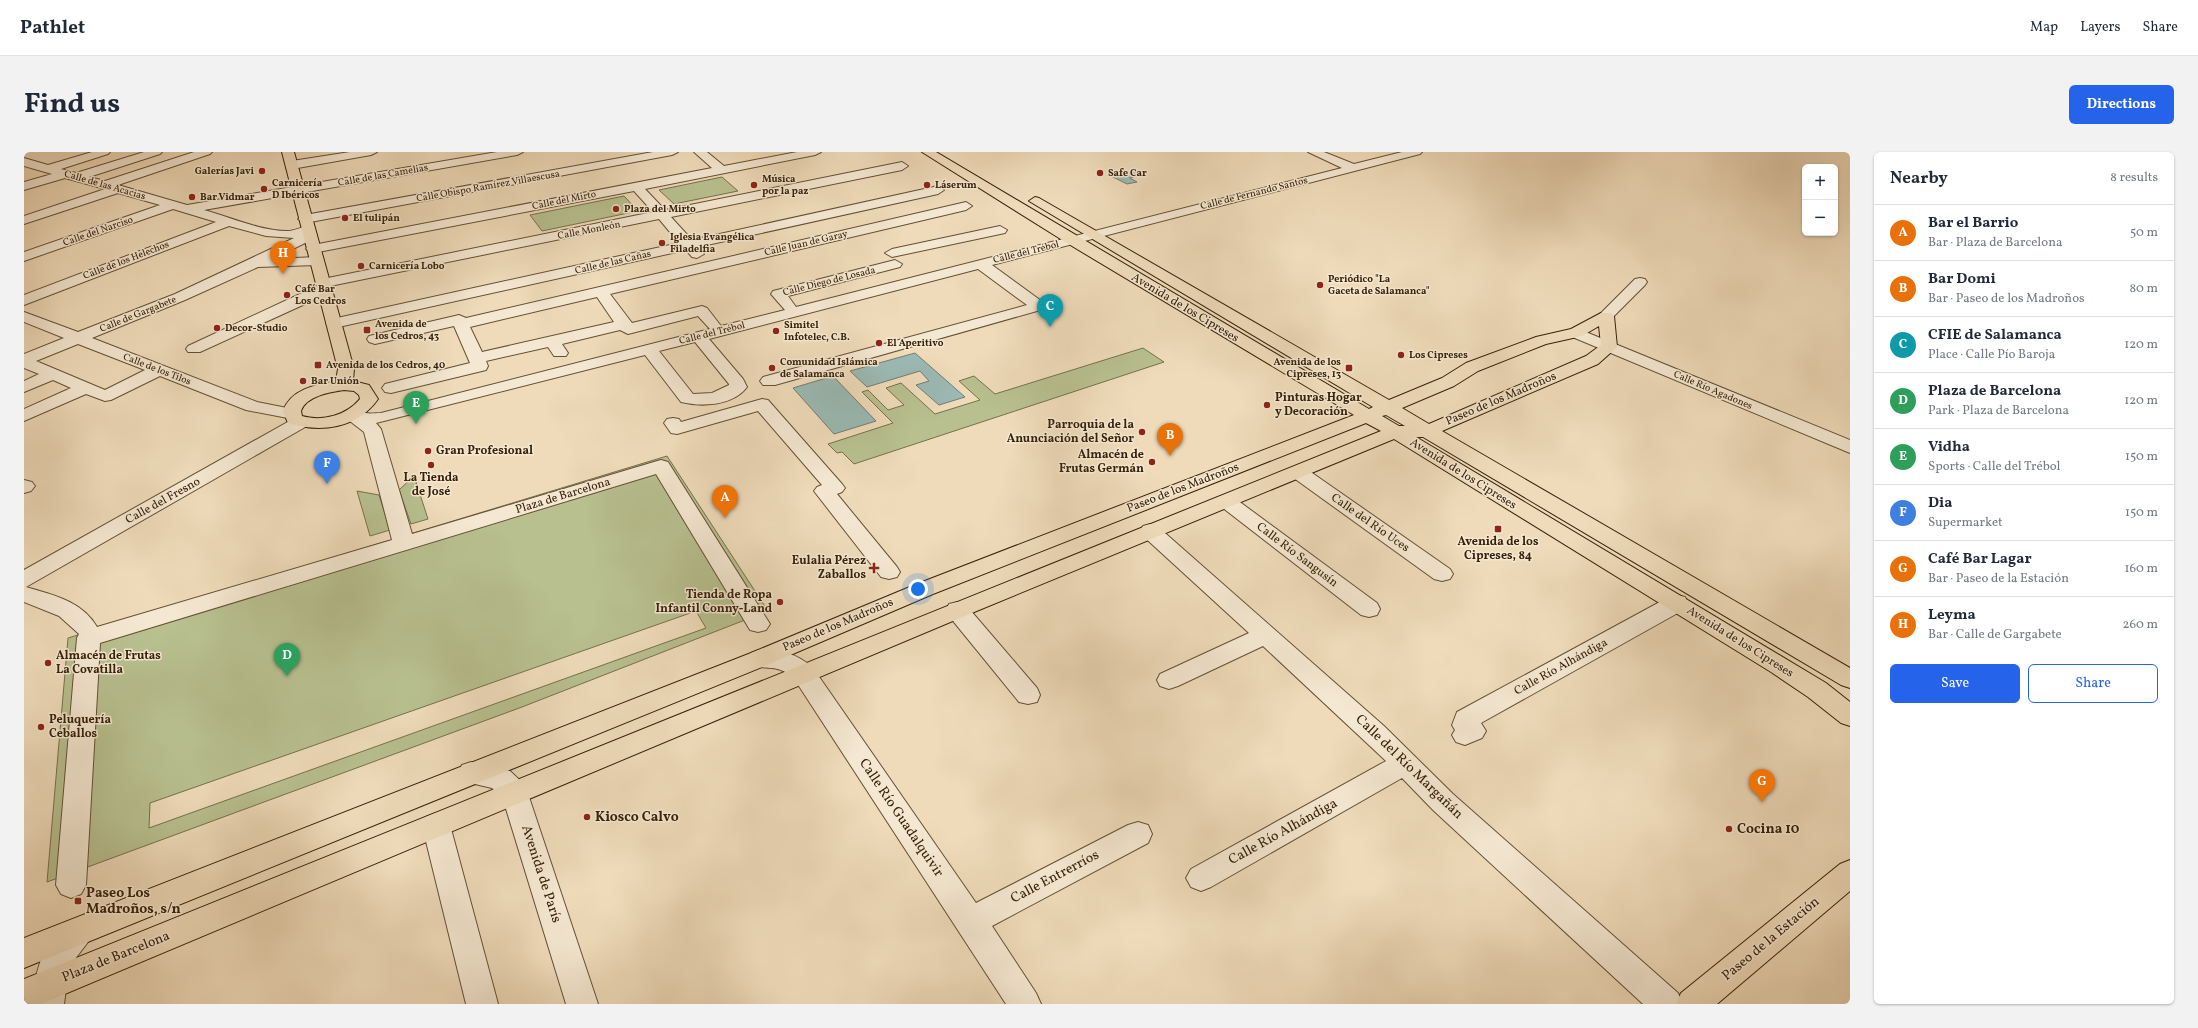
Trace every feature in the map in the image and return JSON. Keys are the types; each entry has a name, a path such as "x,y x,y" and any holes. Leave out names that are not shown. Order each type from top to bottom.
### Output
{"main road":[{"path":"288,152 346,369 344,385"},
{"name":"Avenida de los Cipreses","path":"928,152 1072,240 1395,432 1780,666 1817,690 1850,716"},
{"name":"Avenida de los Cipreses","path":"1022,193 1850,678"},
{"path":"1606,316 1609,347"},
{"name":"Paseo de los Madroños","path":"759,659 901,599 1367,416 1448,382 1472,367 1542,340 1576,333 1606,316"},
{"name":"Paseo de los Madroños","path":"804,674 957,610 1395,432 1428,431 1592,360 1609,347"},
{"path":"344,385 364,389 368,393 369,399 365,405 352,414 325,423 296,418 295,404 307,395 331,387 344,385"},
{"path":"24,953 759,659"},
{"name":"Plaza de Barcelona","path":"40,995 436,825 804,674"},
{"name":"Paseo de la Estación","path":"1692,1004 1850,873"}],"street":[{"path":"50,169 104,152"},
{"path":"24,186 156,152"},
{"path":"106,185 206,152"},
{"path":"292,165 371,152"},
{"name":"Calle de las Camelias","path":"297,190 500,153 517,152"},
{"name":"Calle Obispo Ramírez Villaescusa","path":"311,239 528,192 672,152"},
{"path":"700,152 721,170"},
{"name":"Calle del Mirto","path":"311,239 528,192 636,186 815,152"},
{"path":"1314,152 1353,168"},
{"name":"Calle de Fernando Santos","path":"1093,234 1416,152"},
{"path":"500,153 528,192"},
{"name":"Calle de las Acacias","path":"27,157 50,169 173,205 280,235 298,234 311,239"},
{"name":"Calle Monleón","path":"194,349 276,312 324,286 902,166"},
{"path":"636,186 708,266"},
{"path":"24,220 119,189"},
{"name":"Calle de las Acacias","path":"187,209 297,190"},
{"name":"Calle de las Cañas","path":"334,323 938,190"},
{"name":"Calle del Narciso","path":"24,257 173,205"},
{"name":"Calle Juan de Garay","path":"375,339 459,320 466,323 600,290 966,206"},
{"path":"841,212 886,251 924,278"},
{"name":"Calle de los Helechos","path":"24,300 229,221"},
{"name":"Calle Diego de Losada","path":"789,306 778,294 886,251 1000,230"},
{"path":"1072,240 1093,234"},
{"name":"Calle de Gargabete","path":"251,265 311,239"},
{"name":"Calle de Gargabete","path":"24,361 77,338 114,325 311,239"},
{"name":"Calle del Trébol","path":"352,414 361,418 382,418 1072,240"},
{"path":"769,381 1039,306 981,264"},
{"name":"Paseo de los Madroños","path":"1606,316 1640,282"},
{"path":"516,284 531,308"},
{"path":"600,290 628,329 702,311 714,325"},
{"path":"276,312 329,307"},
{"name":"Calle de los Tilos","path":"24,317 252,406 296,418"},
{"path":"391,388 480,366 469,341 466,323"},
{"path":"476,358 624,324"},
{"name":"Calle Río Agadones","path":"1576,333 1850,447"},
{"path":"649,349 682,394 687,398 703,400 733,391 738,387 737,383 698,336"},
{"path":"552,341 570,369"},
{"path":"24,361 105,396 159,370"},
{"path":"24,387 53,374"},
{"path":"24,416 85,388"},
{"path":"673,423 677,429 762,404 835,488 824,491 889,572"},
{"path":"352,414 370,427 404,544"},
{"name":"Calle del Fresno","path":"24,580 296,418"},
{"name":"Plaza de Barcelona","path":"71,885 89,638 661,466 695,524 758,624"},
{"name":"Calle del Río Uces","path":"1298,472 1442,574"},
{"name":"Calle Río Sangusín","path":"1226,501 1369,609"},
{"name":"Calle del Río Margañán","path":"1150,531 1406,763 1443,802 1667,1004"},
{"path":"24,594 47,600 82,619 86,628"},
{"name":"Calle Río Alhándiga","path":"1465,735 1473,731 1465,725 1466,719 1677,603"},
{"path":"957,610 1028,695"},
{"path":"1169,680 1265,635"},
{"name":"Calle Río Guadalquivir","path":"759,659 787,660 795,664 804,674 971,920 1025,1004"},
{"name":"Calle Río Alhándiga","path":"1202,878 1406,763"},
{"name":"Avenida de París","path":"471,773 500,779 515,793 582,1004"},
{"path":"436,825 482,1004"},
{"name":"Calle Entrerríos","path":"971,920 1138,834"},
{"path":"40,995 53,963 77,932"}],"green space":[{"path":"722,177 738,191 674,204 659,190"},
{"path":"624,196 638,211 542,231 530,215"},
{"path":"1143,348 1164,362 854,464 842,452 837,453 828,444 893,423 862,392 868,390 888,410 904,405 886,388 901,383 935,414 980,400 959,381 974,376 995,394"},
{"path":"667,456 768,611 522,707 47,882 68,638","holes":["696,611 706,628 149,828 150,803"]},
{"path":"414,476 428,519 411,524 399,490"},
{"path":"357,491 379,495 390,530 370,536"}],"water":[{"path":"1134,172 1141,175 1130,178 1137,182 1127,184 1113,177"},
{"path":"915,353 965,397 939,405 916,385 929,381 920,371 867,387 850,371"},
{"path":"833,376 876,421 834,434 793,388"}],"place":[{"name":"Galerías Javi","path":"262,171"},
{"name":"Safe Car","path":"1100,173"},
{"name":"Música por la paz","path":"754,185"},
{"name":"Láserum","path":"927,185"},
{"name":"Carnicería D Ibéricos","path":"264,189"},
{"name":"Bar Vidmar","path":"192,197"},
{"name":"Plaza del Mirto","path":"616,209"},
{"name":"El tulipán","path":"345,218"},
{"name":"Iglesia Evangélica Filadelfia","path":"662,243"},
{"name":"Carnicería Lobo","path":"361,266"},
{"name":"Leyma","path":"283,274"},
{"name":"Periódico \"La Gaceta de Salamanca\"","path":"1320,285"},
{"name":"Café Bar Los Cedros","path":"287,295"},
{"name":"CFIE de Salamanca","path":"1050,327"},
{"name":"Decor-Studio","path":"217,328"},
{"name":"Avenida de los Cedros, 43","path":"367,330"},
{"name":"Simitel Infotelec, C.B.","path":"776,331"},
{"name":"El Aperitivo","path":"879,343"},
{"name":"Los Cipreses","path":"1401,355"},
{"name":"Avenida de los Cedros, 40","path":"318,365"},
{"name":"Comunidad Islámica de Salamanca","path":"772,368"},
{"name":"Avenida de los Cipreses, 13","path":"1349,368"},
{"name":"Bar Unión","path":"303,381"},
{"name":"Pinturas Hogar y Decoración","path":"1267,405"},
{"name":"Vidha","path":"416,424"},
{"name":"Parroquia de la Anunciación del Señor","path":"1142,432"},
{"name":"Gran Profesional","path":"428,451"},
{"name":"Bar Domi","path":"1170,456"},
{"name":"Almacén de Frutas Germán","path":"1152,462"},
{"name":"La Tienda de José","path":"431,465"},
{"name":"Dia","path":"327,484"},
{"name":"Bar el Barrio","path":"725,518"},
{"name":"Avenida de los Cipreses, 84","path":"1498,529"},
{"name":"Eulalia Pérez Zaballos","path":"874,568"},
{"name":"Tienda de Ropa Infantil Conny-Land","path":"780,602"},
{"name":"Almacén de Frutas La Covatilla","path":"48,663"},
{"name":"Plaza de Barcelona","path":"287,676"},
{"name":"Peluquería Ceballos","path":"41,727"},
{"name":"Café Bar Lagar","path":"1762,802"},
{"name":"Kiosco Calvo","path":"587,817"},
{"name":"Cocina 10","path":"1729,829"},
{"name":"Paseo Los Madroños, s/n","path":"78,901"}]}
